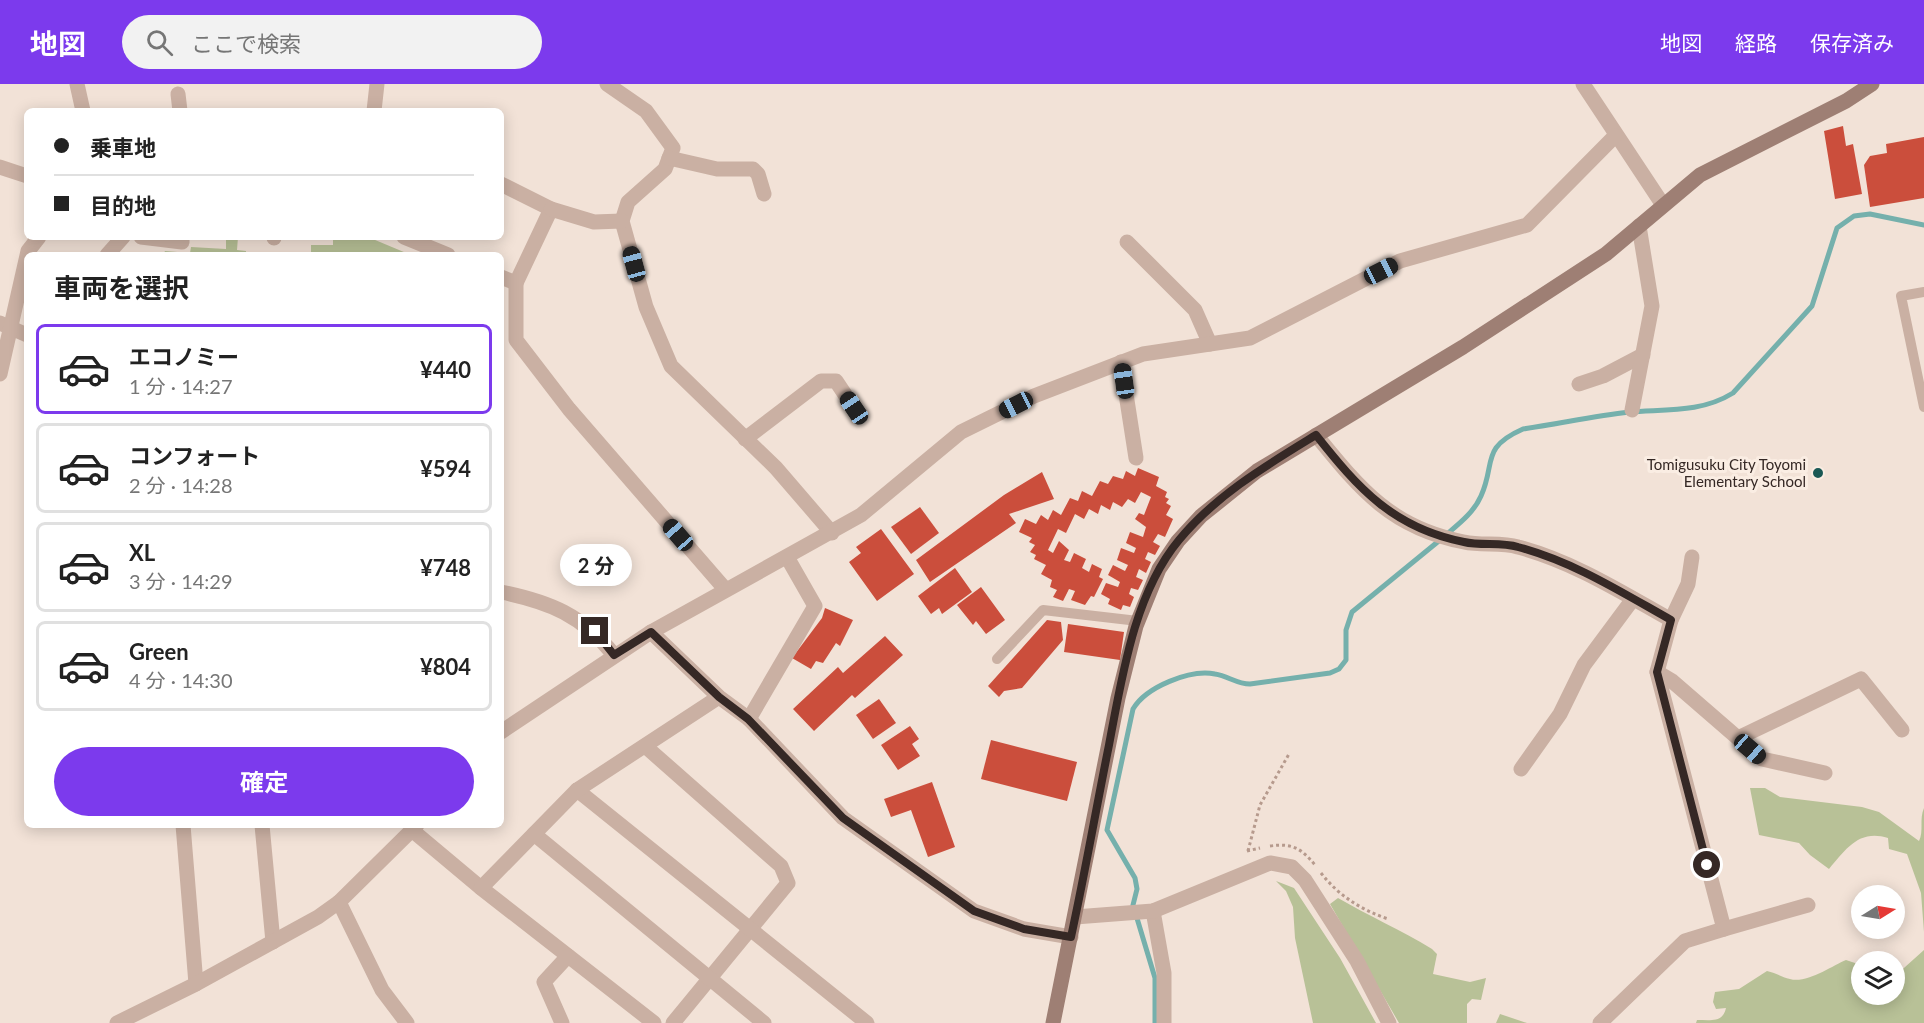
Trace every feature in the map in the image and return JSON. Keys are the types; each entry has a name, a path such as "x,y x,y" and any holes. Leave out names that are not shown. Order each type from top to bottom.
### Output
{"street":[{"path":"77,84 81,108"},
{"path":"374,108 377,84"},
{"path":"607,84 646,111 673,148 665,169 628,202 622,221 646,308 671,366 776,468 832,533"},
{"path":"1583,84 1663,205"},
{"path":"1053,1023 1118,698 1138,621 1159,569 1178,541 1201,516 1257,471 1463,347 1587,266 1700,175 1845,101 1872,84"},
{"path":"178,94 180,108"},
{"path":"504,730 651,632 861,515 961,432 1034,396 1143,354 1250,338 1400,261 1527,225 1616,136"},
{"path":"669,158 717,169 753,169 758,174 764,194"},
{"path":"0,167 24,175"},
{"path":"504,186 551,209 594,222 622,221"},
{"path":"551,209 516,283 516,340 568,409 725,589"},
{"path":"1632,410 1652,306 1639,226"},
{"path":"28,252 37,240"},
{"path":"109,252 120,240"},
{"path":"166,240 182,242 182,240"},
{"path":"411,240 441,252"},
{"path":"1127,242 1195,310 1209,344"},
{"path":"0,374 5,325 24,264"},
{"path":"504,278 516,283"},
{"path":"5,325 24,334"},
{"path":"1579,384 1603,376 1643,355"},
{"path":"1121,362 1136,458"},
{"path":"745,439 821,381 836,381 854,408"},
{"path":"1316,435 1358,486 1384,508 1430,534 1466,543 1516,546 1577,567 1671,620"},
{"path":"748,719 815,606 787,557"},
{"path":"1692,557 1688,584 1671,620 1657,672 1724,929"},
{"path":"504,593 535,599 567,613 595,631 614,655"},
{"path":"1521,769 1560,714 1584,664 1633,599"},
{"path":"651,632 719,697 748,719 843,818 974,911 1024,929 1071,937"},
{"path":"1657,672 1672,681 1762,759 1825,773"},
{"path":"1738,738 1862,678 1902,730"},
{"path":"481,888 577,790 719,697"},
{"path":"645,746 781,866 788,883 673,1023"},
{"path":"577,790 867,1023"},
{"path":"183,828 196,984"},
{"path":"262,828 273,942"},
{"path":"117,1023 196,984 273,942 339,902 415,828 481,888 654,1023"},
{"path":"534,834 764,1023"},
{"path":"1075,918 1153,911 1270,863 1281,863 1292,867 1305,880 1357,961 1389,1023"},
{"path":"339,902 398,1019"},
{"path":"1600,1023 1685,941 1808,905"},
{"path":"1153,911 1164,973 1164,1023"},
{"path":"562,1023 544,982 568,956"}],"lane":[{"path":"1924,292 1901,296 1924,407"},
{"path":"997,659 1043,610 1138,621"}],"path":[{"path":"1248,872 1251,831 1260,805 1289,754"}],"green space":[{"path":"226,240 238,240 237,250 246,252 190,252 191,247 226,249"},
{"path":"333,240 375,240 404,252 311,252 311,245 333,245"},
{"path":"1750,788 1765,788 1780,797 1862,807 1879,812 1919,841 1924,808 1924,932 1921,893 1907,854 1889,849 1888,838 1869,836 1861,839 1847,848 1829,869 1810,855 1799,843 1759,835"},
{"path":"1276,881 1294,888 1340,958 1376,1023 1313,1023 1295,938 1293,907 1286,891"},
{"path":"1338,898 1432,949 1437,954 1433,974 1470,982 1486,978 1481,1000 1472,999 1467,1004 1467,1023 1399,1023 1330,904"},
{"path":"1924,950 1924,1023 1696,1023 1697,1020 1719,1018 1724,1013 1726,1008 1716,1009 1713,1002 1715,992 1739,989 1767,971 1790,979 1804,979 1846,960 1851,962 1851,1005 1905,1005 1905,967"},
{"path":"1500,1014 1527,1023 1496,1023"}],"building":[{"path":"1843,126 1846,146 1853,144 1862,194 1835,199 1824,131"},
{"path":"1924,137 1924,198 1870,207 1864,165 1870,156 1887,153 1886,144"},
{"path":"1138,468 1159,477 1156,486 1167,492 1165,497 1169,499 1166,503 1171,506 1166,515 1173,519 1165,537 1158,534 1153,542 1160,546 1155,555 1148,552 1145,559 1151,562 1146,573 1139,569 1136,577 1143,580 1138,590 1131,588 1129,594 1134,597 1130,607 1123,605 1121,610 1108,604 1110,599 1101,594 1106,583 1118,587 1120,582 1108,575 1113,565 1125,571 1128,565 1117,560 1121,548 1134,553 1136,548 1126,543 1130,532 1143,537 1146,527 1135,519 1139,513 1144,515 1151,497 1141,492 1135,503 1128,499 1122,507 1113,502 1110,510 1101,505 1098,514 1089,509 1084,519 1075,514 1066,533 1058,529 1048,550 1053,553 1059,541 1069,550 1064,560 1070,562 1074,553 1086,559 1082,568 1089,572 1092,564 1102,569 1099,577 1103,579 1094,597 1091,596 1085,605 1071,600 1075,591 1069,589 1063,601 1053,597 1057,590 1050,587 1052,580 1041,574 1046,565 1034,559 1036,555 1030,552 1035,545 1029,542 1032,538 1019,532 1025,519 1036,524 1041,515 1048,520 1053,510 1061,515 1070,498 1078,501 1082,491 1092,496 1100,481 1108,484 1113,476 1123,479 1126,471 1135,476"},
{"path":"1042,472 1054,499 1009,514 1016,523 930,582 916,560 1004,495"},
{"path":"920,507 939,533 911,554 891,527"},
{"path":"881,529 914,574 877,601 849,562 861,553 856,547"},
{"path":"955,568 972,592 942,614 939,608 931,614 918,596"},
{"path":"981,587 1005,620 986,634 976,621 973,625 957,605"},
{"path":"825,608 853,620 840,646 836,643 823,663 816,661 811,669 792,658 822,618"},
{"path":"1047,620 1061,622 1063,640 1022,688 1004,691 999,697 988,686"},
{"path":"1068,624 1124,632 1120,660 1064,652"},
{"path":"885,636 903,655 855,698 852,695 814,731 793,709 838,667 843,673"},
{"path":"879,699 896,723 873,739 856,715"},
{"path":"910,726 919,739 912,744 920,756 898,770 881,745"},
{"path":"991,740 1077,762 1067,801 981,779"},
{"path":"932,782 955,847 928,857 911,810 891,817 884,799"}],"waterway":[{"path":"1447,534 1475,507 1481,496 1495,450 1509,436 1523,429 1616,414 1696,407 1733,393 1812,306 1837,228 1854,216 1870,214 1924,225"},
{"path":"1155,1023 1155,978 1133,905 1137,889 1135,878 1107,830 1133,709 1139,701 1158,687 1193,674 1215,674 1250,684 1330,673 1339,669 1346,660 1346,630 1352,612 1440,540"}],"place":[{"name":"Tomigusuku City Toyomi Elementary School","path":"1818,473"}],"route":[{"path":"595,631 614,655 651,632 719,697 748,719 843,818 974,911 1024,929 1071,937 1118,698 1136,626 1159,569 1178,541 1201,516 1257,471 1316,435 1358,486 1384,508 1430,534 1466,543 1516,546 1577,567 1671,620 1657,672 1707,865"}]}
